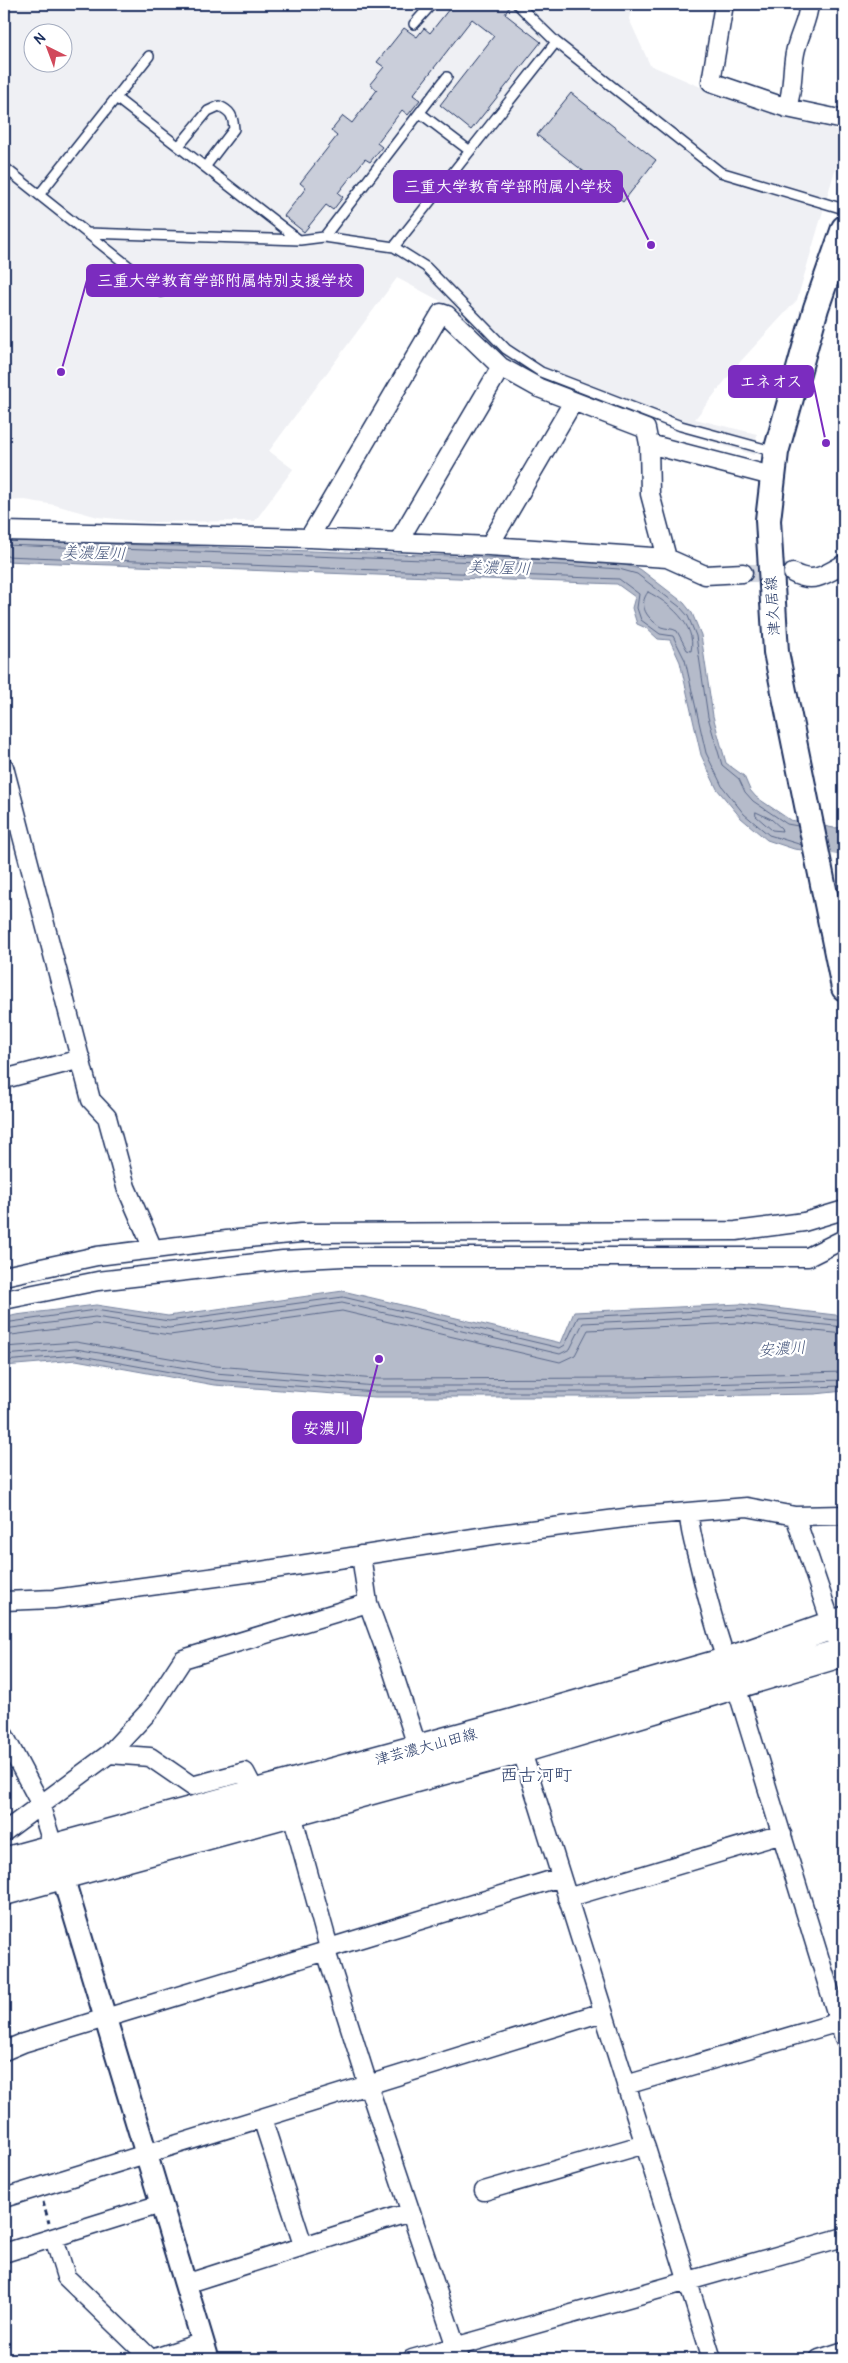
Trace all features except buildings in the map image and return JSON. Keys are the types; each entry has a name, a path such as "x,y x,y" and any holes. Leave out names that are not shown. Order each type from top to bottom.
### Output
{"main road":[{"name":"津久居線","path":"844,228 816,308 776,452 768,520 776,652 844,988"},
{"name":"津芸濃大山田線","path":"4,1891 292,1814 521,1749 731,1674 839,1623"},
{"name":"津芸濃大山田線","path":"4,1862 513,1723 731,1674 843,1655"}],"street":[{"path":"724,4 711,82 787,108 844,120"},
{"path":"787,108 793,90 794,54 809,12 809,4"},
{"path":"309,538 440,313 447,315 501,366 539,388 646,429 649,444 650,494 667,558"},
{"path":"398,542 501,366"},
{"path":"489,546 573,402"},
{"path":"649,444 772,476"},
{"path":"4,531 309,538 489,546 667,558 705,575 744,573"},
{"path":"792,573 805,579 816,577 844,564"},
{"path":"4,767 91,1100 107,1118 126,1187 153,1249"},
{"path":"4,1079 81,1059"},
{"path":"4,1276 96,1256 301,1233 736,1231 804,1222 844,1210"},
{"path":"4,1300 98,1281 283,1260 354,1257 808,1257 844,1239"},
{"path":"4,1601 54,1599 361,1556 499,1534 640,1516 747,1507 795,1516 844,1515"},
{"path":"626,2085 842,2030 702,1577 689,1513"},
{"path":"795,1516 839,1623 843,1655"},
{"path":"361,1556 368,1603 418,1749"},
{"path":"4,1832 109,1754 148,1711 183,1659 368,1603"},
{"path":"513,1723 712,2359"},
{"path":"4,1735 40,1805 205,2351 151,2359 66,2278 54,2238"},
{"path":"109,1754 150,1757 192,1786 245,1772 256,1793 292,1814 328,1949 368,2085 458,2353"},
{"path":"568,1898 782,1834"},
{"path":"4,2050 561,1877"},
{"path":"4,2198 603,2012"},
{"path":"262,2118 303,2245"},
{"path":"484,2191 645,2144"},
{"path":"4,2253 161,2204"},
{"path":"185,2284 410,2212"},
{"path":"412,2359 458,2353 687,2281 844,2237"},
{"path":"818,2359 844,2354"}],"lane":[{"path":"414,24 432,4"},
{"path":"517,4 556,42 720,172 844,209"},
{"path":"394,247 556,42"},
{"path":"39,195 150,56"},
{"path":"324,237 447,78"},
{"path":"116,98 300,240"},
{"path":"178,146 208,110 219,106 228,110 234,117 234,129 205,167"},
{"path":"420,113 470,151"},
{"path":"4,167 161,292"},
{"path":"87,233 300,240 324,237 394,247 426,267 506,350 540,372 681,426 776,452"}],"path":[{"path":"38,2187 54,2238"}],"shaded area":[{"path":"4,4 632,4 629,19 650,65 703,88 772,112 839,131 844,139 797,300 739,363 695,419 757,434 754,455 679,432 540,379 503,355 448,305 397,278 269,451 293,469 255,521 146,522 98,517 55,505 25,500 4,501"}],"water":[{"name":"美濃屋川","path":"4,540 564,560 620,564 640,569 684,603 692,613 701,635 713,716 726,763 744,776 750,790 756,797 790,820 834,828 844,827 844,855 794,849 767,840 741,818 717,789 701,755 680,662 670,640 658,639 646,628 637,624 632,608 635,597 617,584 4,561"},
{"path":"343,1291 561,1343 574,1312 740,1304 844,1316 844,1391 815,1394 635,1397 375,1397 214,1385 76,1360 4,1366 4,1318 16,1315 96,1305 168,1316"}],"tunnel":[{"path":"743,573 793,573"}],"place":[{"name":"三重大学教育学部附属小学校","path":"651,245"},
{"name":"三重大学教育学部附属特別支援学校","path":"61,372"},
{"name":"エネオス","path":"826,443"},
{"name":"安濃川","path":"379,1359"}],"district":[{"name":"西古河町","path":"536,1775"}]}
